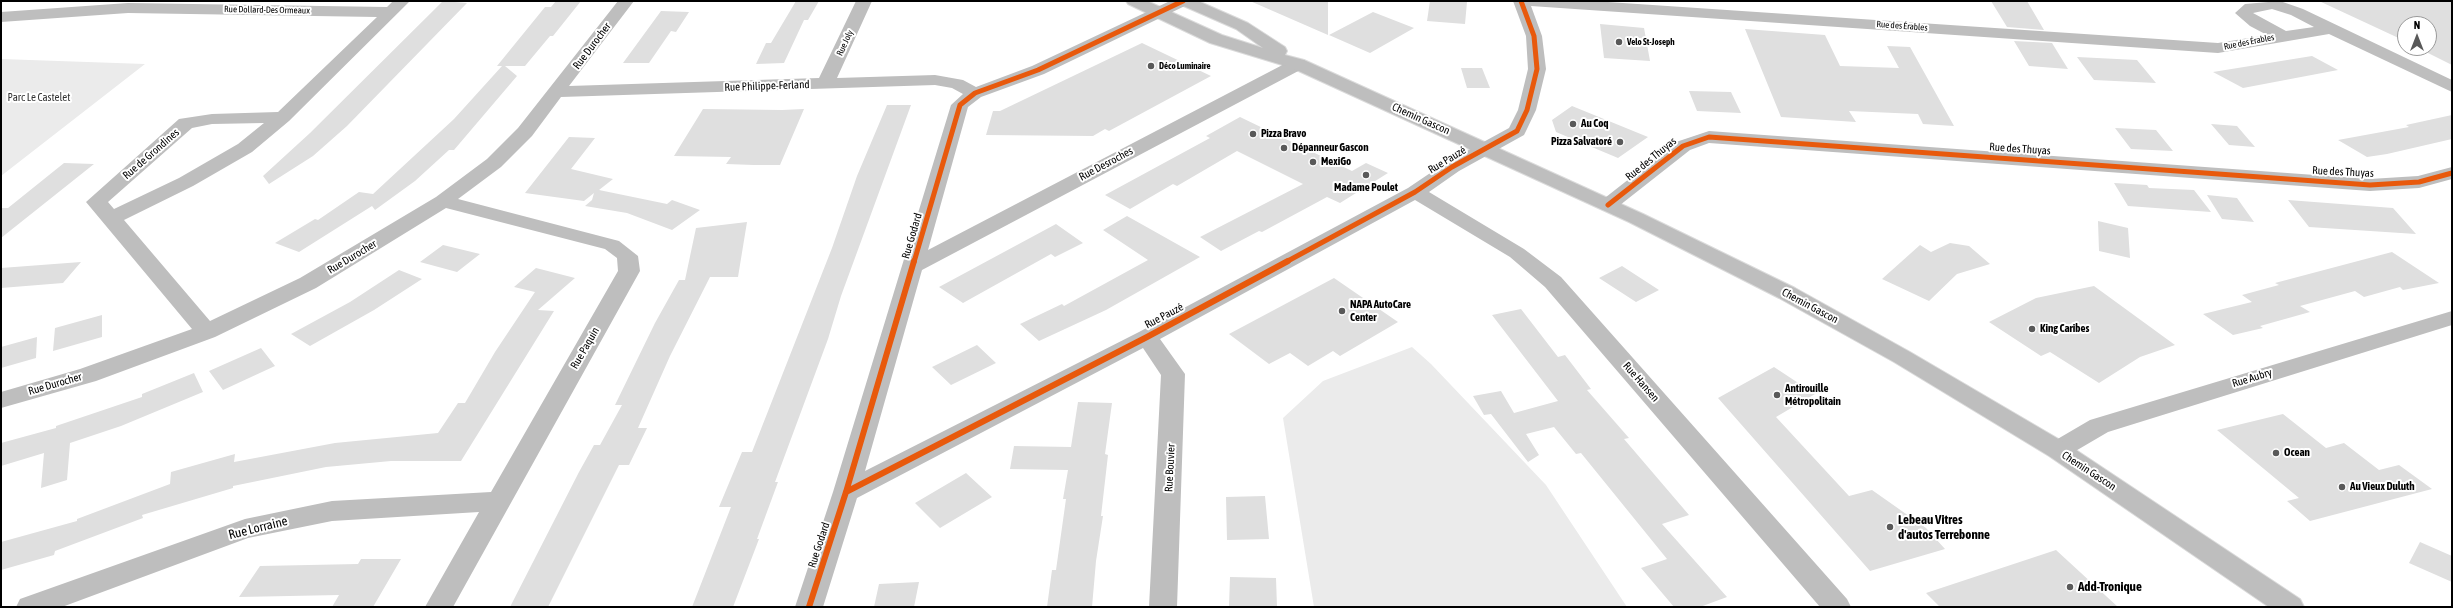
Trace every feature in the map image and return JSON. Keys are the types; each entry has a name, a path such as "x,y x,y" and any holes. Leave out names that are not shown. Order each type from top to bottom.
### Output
{"street":[{"name":"Rue Durocher","path":"1,400 88,375 207,332 308,283 444,201 494,163 525,132 626,1"},
{"name":"Rue Joly","path":"825,84 864,1"},
{"name":"Chemin Gascon","path":"1134,1 1216,39 1298,64 1486,149 1608,205 1828,315 2058,450 2290,607"},
{"name":"Chemin Gascon","path":"1184,1 1242,26 1298,64"},
{"name":"Rue Godard","path":"809,607 846,492 914,266 960,105 974,94 1038,70 1184,1"},
{"name":"Rue des Érables","path":"1522,1 2218,48 2330,29"},
{"name":"Rue Pauzé","path":"846,492 1147,337 1414,192 1452,167 1486,149 1520,128 1536,82 1536,46 1522,1"},
{"name":"Rue des Érables","path":"2282,36 2256,23 2243,13 2251,7 2273,4 2297,12 2330,29"},
{"name":"Rue Dollard-Des Ormeaux","path":"1,17 133,5 396,7"},
{"path":"112,218 186,182 245,148 283,117 396,7"},
{"path":"2330,29 2452,87"},
{"name":"Rue Desroches","path":"914,266 1298,64"},
{"name":"Rue Philippe-Ferland","path":"556,92 935,80 957,84 974,94"},
{"name":"Rue de Grondines","path":"207,332 112,218 96,202 186,123 212,119 283,117"},
{"name":"Rue des Thuyas","path":"1608,205 1683,146 1696,140 1709,137 2370,185 2419,182 2452,174"},
{"name":"Rue Hansen","path":"1414,192 1517,253 1553,282 1837,607"},
{"name":"Rue Paquin","path":"438,607 629,271 627,256 612,245 444,201"},
{"name":"Rue Aubry","path":"2058,450 2099,426 2452,318"},
{"name":"Rue Bouvier","path":"1147,337 1173,374 1173,403 1163,607"},
{"name":"Rue Lorraine","path":"30,607 245,529 332,511 497,501"}],"green space":[{"name":"Parc Le Castelet","path":"1,59 145,64 1,176"},
{"path":"1412,347 1431,364 1546,485 1627,607 1314,607 1283,418 1323,381"}],"building":[{"path":"443,1 467,3 347,126 313,156 269,184 263,176 310,133"},
{"path":"556,1 581,1 553,36 550,36 525,66 505,66 517,76 454,150 449,150 415,181 375,210 372,206 299,252 275,243 315,219 318,220 359,192 373,194 454,119 502,66 497,66 545,7 551,7"},
{"path":"796,1 819,1 808,20 804,20 784,63 756,64 766,43 771,43"},
{"path":"1250,1 1328,1 1328,35"},
{"path":"1430,1 1467,2 1465,24 1427,21"},
{"path":"1991,1 2027,1 2044,30 2007,27"},
{"path":"2319,1 2452,1 2452,65 2434,56 2437,56 2437,16 2397,16 2397,37"},
{"path":"661,11 689,12 676,32 671,31 649,63 623,63"},
{"path":"1373,12 1414,28 1370,53 1329,35"},
{"path":"1600,24 1644,28 1650,61 1604,58"},
{"path":"1745,29 1825,35 1840,66 1899,68 1887,46 1910,47 1954,126 1923,124 1918,114 1849,111 1856,122 1781,117"},
{"path":"2014,41 2052,43 2068,69 2029,66"},
{"path":"1142,43 1211,76 1109,131 1105,129 1093,136 986,135 993,111 1000,111"},
{"path":"2312,56 2338,70 2243,88 2213,72"},
{"path":"2077,57 2137,60 2156,83 2094,80"},
{"path":"1461,68 1482,68 1490,88 1467,88"},
{"path":"1689,91 1731,92 1741,113 1697,111"},
{"path":"887,105 911,105 841,296 828,339 775,482 778,482 757,539 759,539 733,607 692,607 731,507 719,507 742,452 752,452 832,248 857,176"},
{"path":"1572,106 1648,137 1618,158 1556,132 1552,120"},
{"path":"703,109 804,109 780,165 754,165 726,164 731,157 674,156"},
{"path":"2452,115 2452,139 2387,154 2367,157 2338,140 2409,127 2406,125"},
{"path":"1240,117 1352,171 1366,163 1388,173 1340,203 1327,197 1262,232 1259,231 1221,251 1200,237 1303,184 1237,151 1177,186 1173,184 1130,209 1105,195 1210,138 1206,136"},
{"path":"2211,124 2237,126 2255,147 2229,145"},
{"path":"2115,128 2156,130 2173,151 2131,149"},
{"path":"569,137 595,138 571,169 613,179 599,190 667,204 672,200 700,210 672,230 627,213 585,206 592,200 594,193 584,201 525,193"},
{"path":"64,163 94,164 1,238 1,208 8,208"},
{"path":"2114,183 2147,185 2149,188 2194,190 2211,212 2128,206"},
{"path":"2207,195 2237,198 2254,222 2222,219"},
{"path":"2288,200 2393,208 2416,234 2309,227"},
{"path":"1127,216 1200,257 1106,310 1039,341 1020,324 1062,304 1064,306 1148,260 1103,230"},
{"path":"2098,221 2128,228 2130,258 2099,251"},
{"path":"747,222 738,277 710,277 670,356 638,428 647,428 629,465 619,465 548,607 510,607 579,472 594,445 600,445 622,405 615,405 655,323 679,280 685,280 696,228"},
{"path":"1056,224 1083,243 1055,257 1051,254 963,303 939,287"},
{"path":"1950,243 1969,246 1990,264 1957,274 1929,301 1882,279 1920,245 1931,252"},
{"path":"443,245 480,254 457,272 420,262"},
{"path":"2392,252 2439,283 2403,290 2400,287 2364,297 2355,291 2300,306 2310,312 2260,326 2263,328 2233,335 2203,314 2252,302 2242,295 2279,285 2275,283"},
{"path":"81,262 63,283 1,288 1,268"},
{"path":"1622,266 1659,290 1636,302 1599,278"},
{"path":"536,268 575,278 538,310 554,311 461,461 391,461 326,467 233,486 233,488 142,515 143,518 55,551 54,555 1,570 1,542 77,521 77,519 170,484 171,472 235,454 234,462 335,443 438,433 458,403 465,403 495,352 535,292 514,287"},
{"path":"399,270 422,279 374,310 310,346 291,334 350,302"},
{"path":"1334,278 1398,322 1340,356 1333,351 1308,366 1290,353 1269,364 1229,334"},
{"path":"2094,286 2175,345 2140,357 2099,383 2050,352 2041,356 1989,322 2036,298"},
{"path":"1521,309 1558,357 1565,355 1591,389 1587,390 1629,438 1624,439 1689,515 1662,524 1727,597 1700,607 1674,607 1641,568 1667,559 1581,453 1576,454 1554,427 1526,434 1539,455 1528,462 1491,414 1484,415 1473,396 1501,391 1514,413 1558,401 1492,315"},
{"path":"102,315 102,337 53,351 55,328"},
{"path":"37,337 36,358 1,368 1,347"},
{"path":"977,345 996,363 951,385 932,367"},
{"path":"261,348 275,366 223,390 209,371"},
{"path":"1774,367 1815,394 1776,417 1849,496 1872,490 1926,528 1945,549 1870,571 1718,398"},
{"path":"194,373 203,392 121,426 70,443 67,480 41,488 44,453 1,466 1,443 56,428 56,426 142,397 142,394"},
{"path":"1078,402 1112,403 1105,454 1108,455 1101,516 1103,516 1096,561 1092,607 1047,607 1052,570 1056,570 1066,499 1063,499 1068,470 1010,469 1014,446 1071,447"},
{"path":"2283,414 2326,448 2344,443 2379,470 2399,465 2432,489 2310,521 2287,501 2299,498 2217,430"},
{"path":"966,473 992,497 940,528 915,503"},
{"path":"1265,496 1269,539 1227,540 1226,497"},
{"path":"2420,542 2452,556 2452,582 2409,563"},
{"path":"2056,550 2118,607 1940,607 1926,593"},
{"path":"361,559 401,559 373,607 332,607 339,595 239,597 260,566 358,564"},
{"path":"1230,577 1276,578 1277,607 1229,607"},
{"path":"919,582 914,607 874,607 879,584"}],"cycle path":[{"path":"809,607 846,492 960,105 975,93 1038,70 1183,1"},
{"path":"846,492 1147,337 1415,192 1452,167 1517,131 1527,110 1537,69 1534,36 1521,1"},
{"path":"1608,205 1683,146 1696,140 1709,137 2370,185 2419,182 2452,173"}],"place":[{"name":"Velo St-Joseph","path":"1619,42"},
{"name":"Déco Luminaire","path":"1151,66"},
{"name":"Au Coq","path":"1573,124"},
{"name":"Pizza Bravo","path":"1253,134"},
{"name":"Pizza Salvatoré","path":"1620,142"},
{"name":"Dépanneur Gascon","path":"1284,148"},
{"name":"MexiGo","path":"1313,162"},
{"name":"Madame Poulet","path":"1366,175"},
{"name":"NAPA AutoCare Center","path":"1342,311"},
{"name":"King Caribes","path":"2032,329"},
{"name":"Antirouille Métropolitain","path":"1777,395"},
{"name":"Ocean","path":"2276,453"},
{"name":"Au Vieux Duluth","path":"2342,487"},
{"name":"Lebeau Vitres d'autos Terrebonne","path":"1890,527"},
{"name":"Add-Tronique","path":"2070,587"}]}
